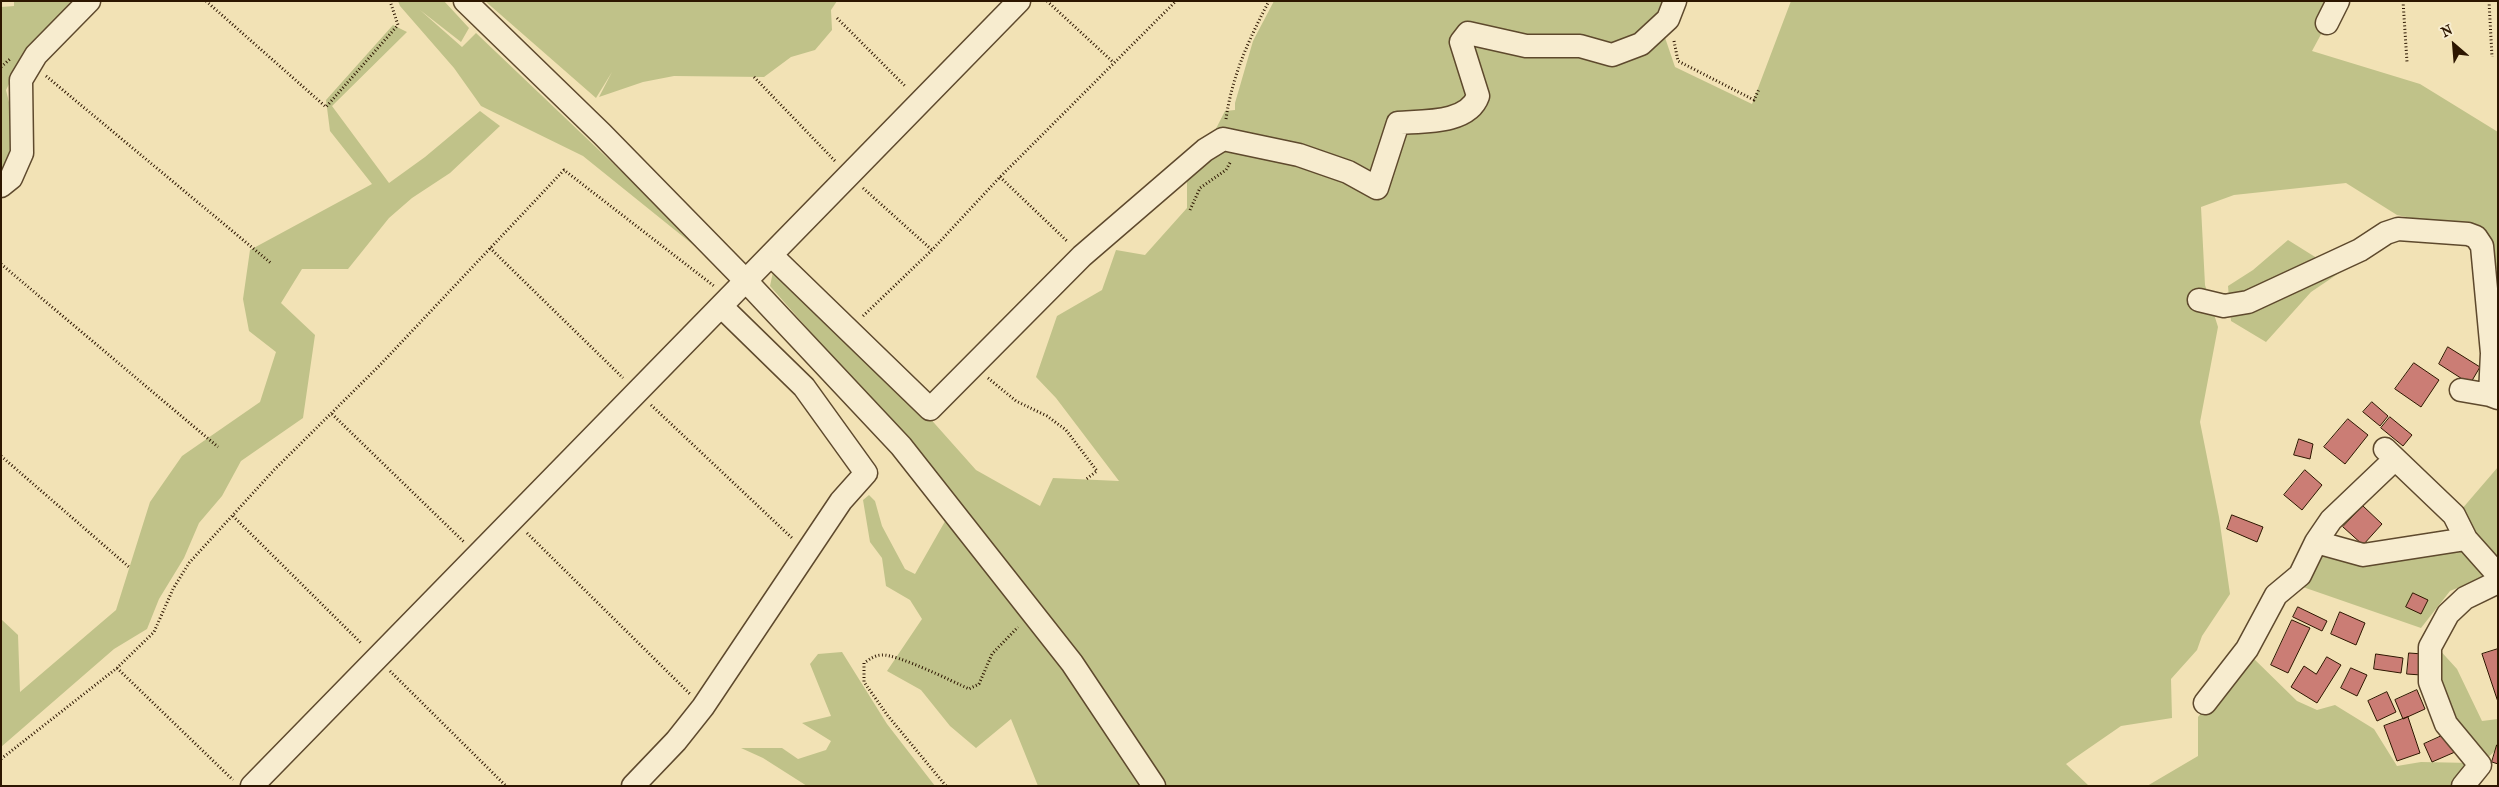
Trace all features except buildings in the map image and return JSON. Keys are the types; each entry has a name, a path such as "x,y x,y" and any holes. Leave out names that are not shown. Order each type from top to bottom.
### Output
{"street":[{"path":"1,186 11,178 22,152 21,80 36,55 89,1"},
{"path":"465,1 602,134 746,281 901,446 1078,671 1154,786"},
{"path":"252,786 476,554 638,392 1019,1"},
{"path":"2327,23 2338,1"},
{"path":"771,255 930,409 1082,256 1205,150 1232,142 1299,155 1348,172 1377,188 1398,123 1458,116 1475,105 1478,96 1460,42 1468,33 1526,46 1580,46 1612,55 1641,44 1672,10"},
{"path":"2199,300 2224,306 2248,302 2360,250 2386,233 2398,229 2468,234 2476,237 2482,246 2494,396 2461,390"},
{"path":"633,786 676,741 703,707 841,501 866,473 804,387 726,302"},
{"path":"2205,703 2247,649 2276,595 2300,575 2316,542 2331,520 2390,454 2454,515 2466,540 2498,574"},
{"path":"2316,542 2363,555 2466,540"},
{"path":"2463,786 2480,765 2446,724 2430,682 2430,647 2448,614 2465,598 2498,582"}],"path":[{"path":"206,1 326,107 398,25 390,1"},
{"path":"1048,1 1113,62"},
{"path":"848,330 932,250 1000,177 1176,1"},
{"path":"1190,210 1200,188 1226,170 1232,142 1228,104 1243,52 1269,1"},
{"path":"2403,1 2407,62"},
{"path":"2489,1 2492,57"},
{"path":"1672,10 1678,61 1754,100 1759,89"},
{"path":"837,18 921,102"},
{"path":"31,64 272,264"},
{"path":"754,77 849,175 932,250"},
{"path":"1,759 117,668 154,632 173,590 189,563 274,470 332,414 564,170 726,302"},
{"path":"1000,177 1082,256"},
{"path":"490,248 638,392 808,552"},
{"path":"1,264 218,447"},
{"path":"973,367 1016,401 1046,416 1066,430 1098,472 1085,480"},
{"path":"332,414 476,554"},
{"path":"1,456 129,567"},
{"path":"513,518 703,707"},
{"path":"946,786 888,716 864,682 864,662 872,657 883,654 918,666 968,689 979,684 992,654 1033,612"},
{"path":"117,668 239,786"}],"green space":[{"path":"14,1 78,1 17,68 6,90 20,147 1,185 1,7 14,6"},
{"path":"398,1 444,1 469,28 461,42 420,10 462,47 476,33 727,272 583,156 481,106 454,68 400,6"},
{"path":"485,1 837,1 831,10 832,30 815,50 791,57 764,77 674,76 643,82 599,97 612,72 596,98"},
{"path":"1274,1 1662,1 1657,14 1675,67 1752,104 1791,1 2339,1 2312,51 2420,84 2498,132 2498,270 2491,266 2480,233 2397,215 2346,183 2234,195 2201,207 2205,285 2218,327 2200,422 2219,517 2230,594 2202,636 2197,650 2171,679 2172,718 2121,726 2066,764 2089,786 1038,786 1011,719 976,748 950,726 921,690 887,671 922,619 910,600 886,586 882,558 870,542 863,500 869,495 875,501 882,526 905,569 915,574 956,502 860,388 770,286 773,272 927,415 976,470 1040,506 1053,478 1119,481 1056,398 1036,377 1057,316 1102,290 1116,250 1145,255 1187,208 1187,179 1200,160 1225,111 1235,110 1235,103 1253,41"},
{"path":"393,25 407,32 332,106 389,183 425,157 480,111 500,126 450,173 412,198 389,218 348,269 302,269 281,303 315,335 303,418 241,461 222,496 199,523 184,558 159,599 147,629 114,649 1,747 1,619 18,635 20,692 116,610 150,502 182,456 260,402 276,352 249,331 243,299 250,250 372,184 330,131 326,100"},
{"path":"2394,236 2311,292 2266,342 2231,321 2228,286 2253,270 2288,240 2320,260"},
{"path":"2498,467 2498,567 2455,517"},
{"path":"2321,544 2463,546 2489,575 2450,591 2421,628 2300,586"},
{"path":"2436,646 2457,669 2482,721 2498,719 2498,748 2480,765 2444,712"},
{"path":"842,652 887,724 935,786 807,786 763,758 741,748 782,748 798,759 826,750 831,741 802,723 831,716 810,664 818,654"},
{"path":"2250,655 2297,701 2317,710 2335,705 2374,729 2397,766 2421,762 2472,763 2458,786 2147,786 2198,756 2198,717"}]}
